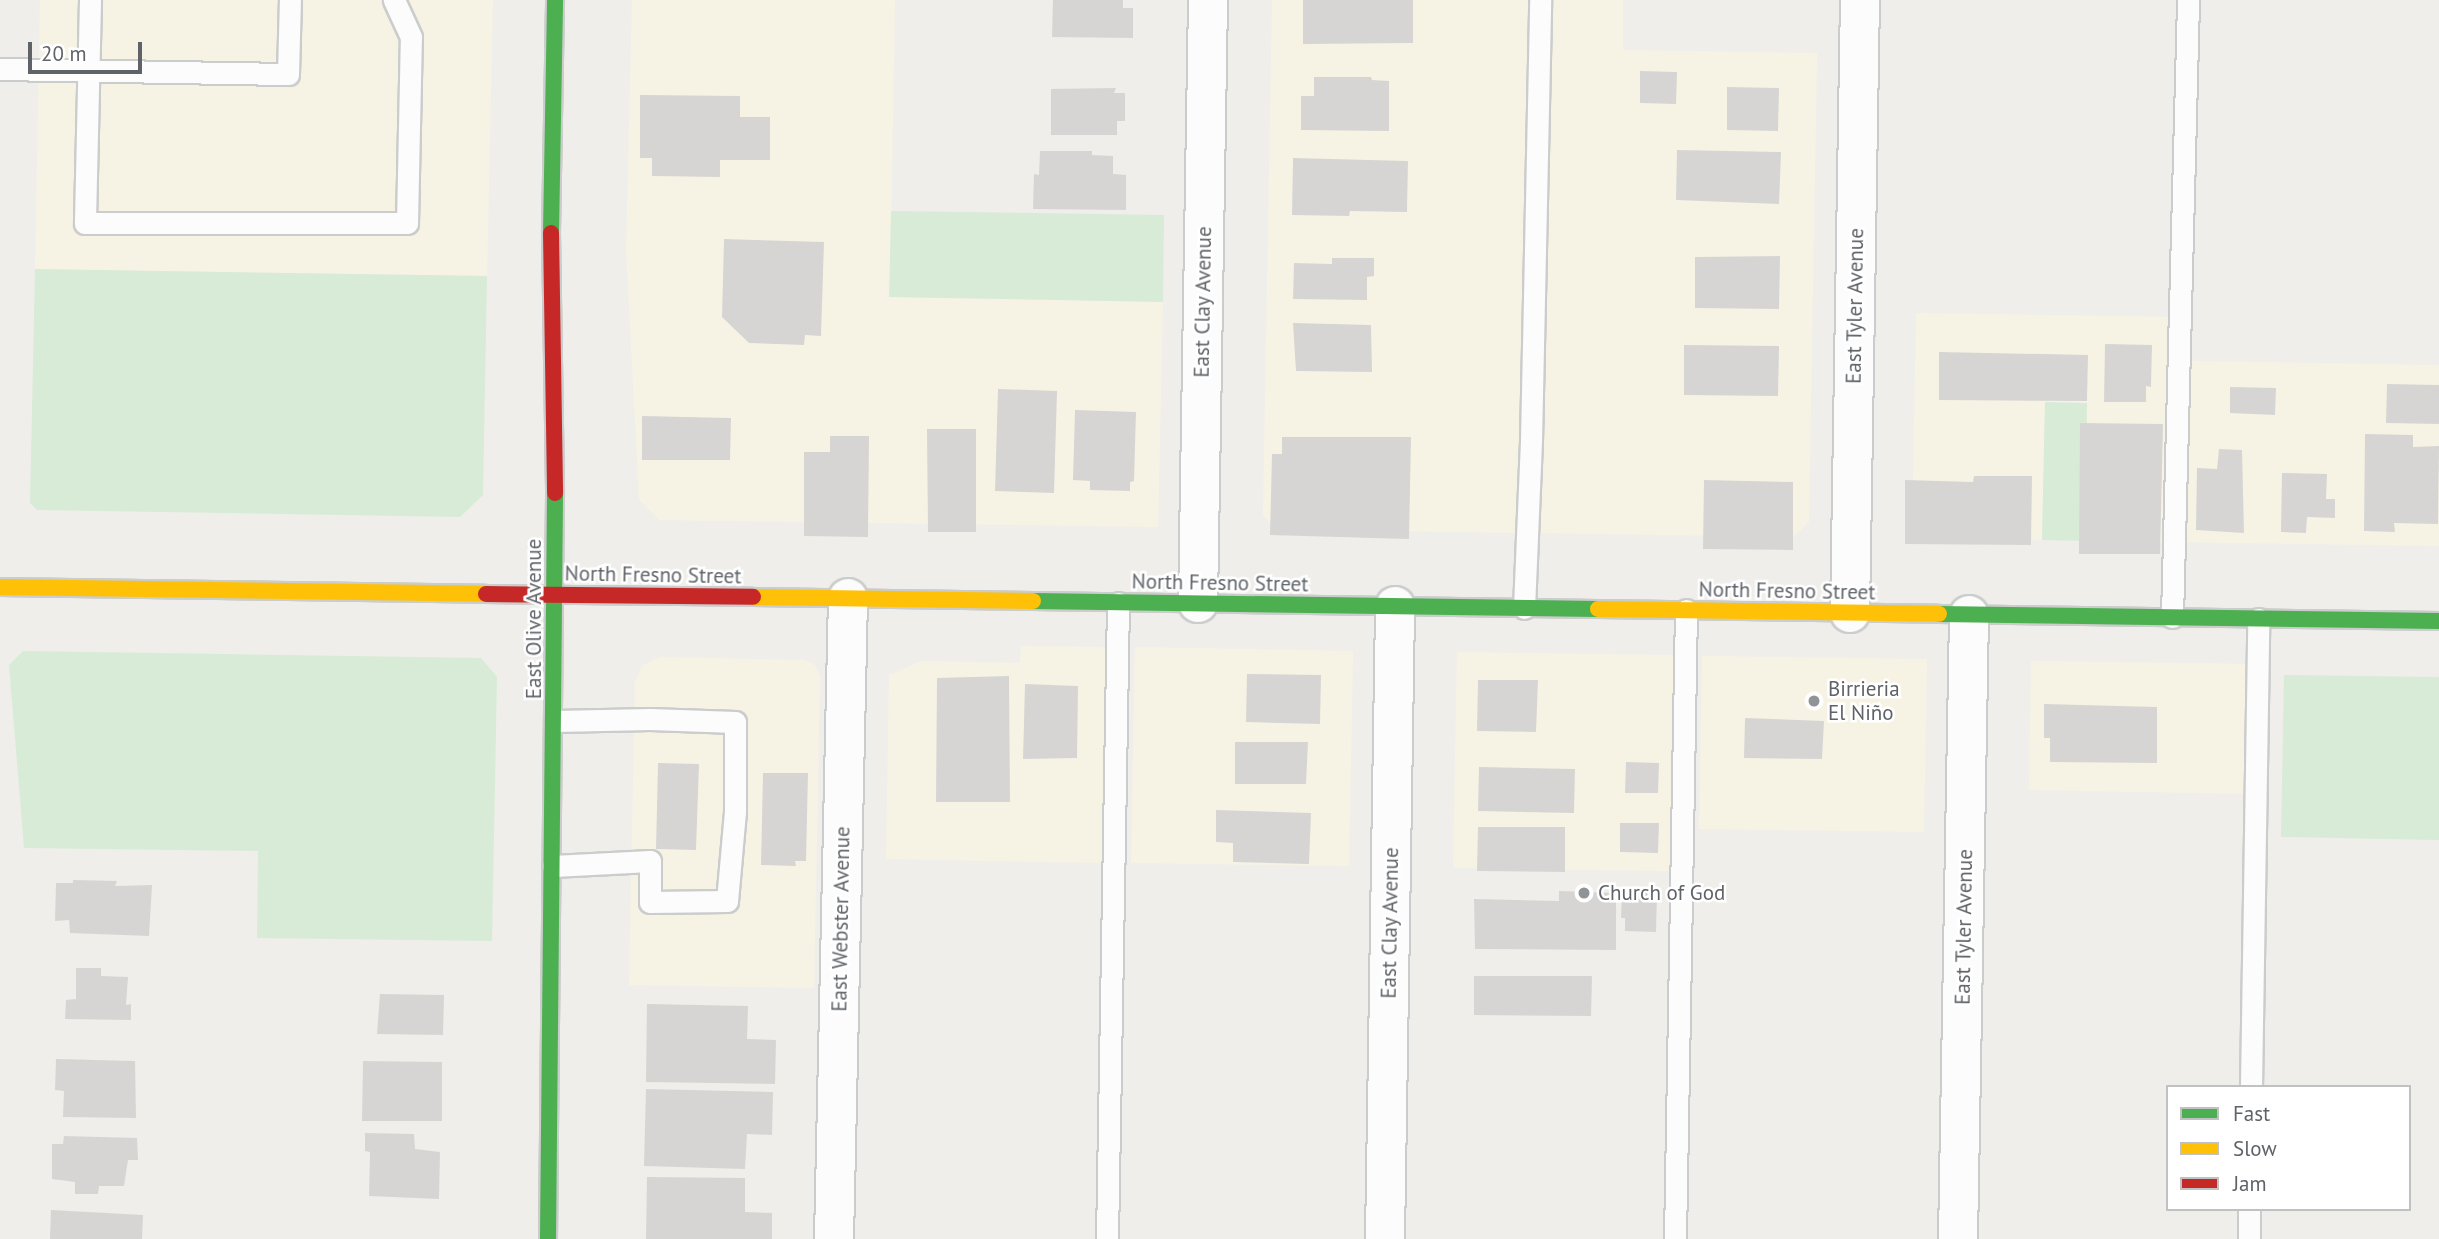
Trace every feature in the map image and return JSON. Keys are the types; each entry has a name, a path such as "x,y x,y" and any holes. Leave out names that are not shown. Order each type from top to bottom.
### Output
{"main road":[{"name":"East Olive Avenue","path":"548,1239 556,594 550,183 555,0"},
{"name":"North Fresno Street","path":"0,587 2439,621"}],"street":[{"name":"East Clay Avenue","path":"1198,603 1208,0"},
{"name":"East Tyler Avenue","path":"1850,613 1860,0"},
{"name":"East Webster Avenue","path":"834,1239 848,598"},
{"name":"East Clay Avenue","path":"1385,1239 1395,606"},
{"name":"East Tyler Avenue","path":"1958,1239 1969,615"}],"lane":[{"path":"90,0 85,223 407,223 411,37 394,0"},
{"path":"0,69 288,74 290,0"},
{"path":"1524,608 1531,441 1540,0"},
{"path":"2172,617 2188,0"},
{"path":"1107,1239 1118,603"},
{"path":"1675,1239 1686,610"},
{"path":"2251,1085 2258,619"},
{"path":"553,866 650,861 650,902 727,901 735,799 735,722 650,719 555,721"},
{"path":"2249,1211 2249,1239"}],"shaded area":[{"path":"40,0 493,0 487,276 35,269"},
{"path":"632,0 895,0 890,297 1163,302 1158,527 659,520 639,499 626,250"},
{"path":"1272,0 1623,0 1623,50 1817,53 1809,522 1793,537 1535,533 1536,447 1520,446 1518,533 1276,529 1263,515"},
{"path":"1916,313 2189,317 2189,361 2439,365 2439,546 2085,541 2087,403 2045,402 2042,540 1912,539"},
{"path":"1021,646 1108,647 1103,863 886,859 889,675 922,661 1020,663"},
{"path":"1135,647 1353,651 1349,866 1131,863"},
{"path":"1457,652 1675,655 1671,871 1453,868"},
{"path":"1702,656 1927,659 1924,832 1699,829"},
{"path":"660,657 804,660 815,665 820,677 814,988 629,985 635,682 643,665"},
{"path":"2031,661 2256,664 2254,794 2029,790"}],"green space":[{"path":"891,211 1164,215 1163,302 889,297"},
{"path":"35,269 487,276 483,495 460,517 37,510 30,503"},
{"path":"2045,402 2087,403 2085,541 2042,540"},
{"path":"23,651 481,658 497,677 492,941 257,938 258,851 24,848 9,665"},
{"path":"2284,675 2439,677 2439,840 2281,837"}],"building":[{"path":"1053,0 1123,0 1123,8 1133,8 1133,38 1052,37"},
{"path":"1303,0 1413,0 1413,43 1303,44"},
{"path":"1640,71 1677,72 1676,104 1640,103"},
{"path":"1314,77 1371,77 1372,80 1389,81 1389,131 1301,130 1301,96 1314,96"},
{"path":"1727,87 1779,88 1778,131 1727,130"},
{"path":"1116,88 1114,93 1125,93 1125,121 1117,121 1117,135 1051,135 1051,89"},
{"path":"640,95 740,96 740,117 770,117 770,160 720,160 720,177 652,176 652,158 640,158"},
{"path":"1677,150 1781,152 1779,204 1676,200"},
{"path":"1040,151 1092,151 1092,155 1113,156 1113,174 1126,175 1126,210 1033,209 1034,174 1039,175"},
{"path":"1293,158 1408,161 1407,212 1350,211 1349,216 1292,215"},
{"path":"724,239 824,242 821,336 805,335 804,345 749,343 722,317"},
{"path":"1780,256 1779,309 1695,308 1695,257"},
{"path":"1332,258 1374,258 1374,276 1367,277 1367,300 1293,299 1294,263 1332,264"},
{"path":"1293,323 1371,325 1372,372 1296,371"},
{"path":"2105,344 2152,345 2151,387 2146,386 2146,402 2104,402"},
{"path":"1684,345 1779,346 1778,396 1684,395"},
{"path":"1939,352 2088,355 2087,401 1939,400"},
{"path":"2387,384 2439,385 2439,424 2386,423"},
{"path":"2230,387 2276,388 2275,415 2230,413"},
{"path":"998,389 1057,391 1054,493 995,491"},
{"path":"1075,410 1136,412 1134,481 1130,482 1130,491 1090,490 1090,481 1073,480"},
{"path":"642,416 731,418 730,460 642,460"},
{"path":"2080,423 2163,424 2160,554 2079,554"},
{"path":"927,429 976,429 976,532 928,532"},
{"path":"2365,434 2413,435 2413,447 2439,446 2438,524 2394,523 2395,532 2364,531"},
{"path":"830,436 869,436 868,537 804,536 804,452 830,452"},
{"path":"1282,437 1411,437 1409,539 1270,535 1272,454 1282,454"},
{"path":"2219,449 2242,450 2244,533 2196,530 2197,468 2217,469"},
{"path":"2282,473 2327,474 2326,499 2335,499 2335,518 2307,517 2306,533 2281,532"},
{"path":"1974,476 2032,476 2031,545 1905,544 1905,480 1973,482"},
{"path":"1704,480 1793,482 1793,550 1703,549"},
{"path":"1247,674 1321,675 1320,724 1246,722"},
{"path":"1009,676 1010,802 936,802 937,678"},
{"path":"1478,680 1538,680 1536,732 1477,731"},
{"path":"1025,684 1078,686 1077,758 1023,759"},
{"path":"2044,704 2157,707 2157,763 2050,762 2050,738 2044,738"},
{"path":"1745,718 1824,721 1822,759 1744,758"},
{"path":"1235,742 1308,742 1306,784 1235,784"},
{"path":"1626,762 1659,763 1658,793 1625,793"},
{"path":"658,763 699,764 696,850 656,849"},
{"path":"1479,767 1575,769 1574,813 1478,811"},
{"path":"763,773 808,773 806,861 795,861 796,866 761,865"},
{"path":"1216,810 1311,813 1309,864 1233,862 1233,843 1216,842"},
{"path":"1620,823 1659,823 1658,853 1620,852"},
{"path":"1478,827 1565,827 1565,872 1477,871"},
{"path":"73,880 117,881 115,886 152,885 149,936 70,933 69,920 55,921 56,883 73,883"},
{"path":"1559,891 1616,893 1616,950 1475,949 1474,899 1559,901"},
{"path":"1622,892 1657,893 1656,932 1625,931 1625,918 1621,918"},
{"path":"76,968 101,968 101,976 128,977 126,1005 131,1004 131,1020 65,1019 66,1000 76,999"},
{"path":"1474,976 1592,976 1591,1016 1474,1015"},
{"path":"380,994 444,995 443,1035 377,1034"},
{"path":"647,1004 748,1006 747,1039 776,1040 775,1084 646,1082"},
{"path":"56,1059 135,1061 136,1118 63,1117 64,1091 55,1090"},
{"path":"363,1061 442,1062 442,1121 362,1121"},
{"path":"646,1089 773,1092 772,1135 747,1134 745,1169 644,1166"},
{"path":"365,1133 414,1134 415,1149 440,1152 439,1199 369,1196 370,1152 365,1151"},
{"path":"64,1136 137,1138 138,1160 128,1160 124,1186 99,1186 98,1194 75,1194 75,1182 52,1179 52,1144 63,1144"},
{"path":"647,1177 745,1178 745,1212 772,1213 772,1239 646,1239"},
{"path":"51,1210 143,1215 142,1239 50,1239"}],"traffic: fast":[{"path":"551,233 555,0"},
{"path":"548,1239 555,493"},
{"path":"1033,601 1598,609"},
{"path":"1939,614 2439,621"}],"traffic: slow":[{"path":"0,587 486,594"},
{"path":"753,597 1033,601"},
{"path":"1598,609 1939,614"}],"traffic: jam":[{"path":"551,233 555,493"},
{"path":"486,594 753,597"}],"place":[{"name":"Birrieria El Niño","path":"1814,701"},
{"name":"Church of God","path":"1584,893"}]}
